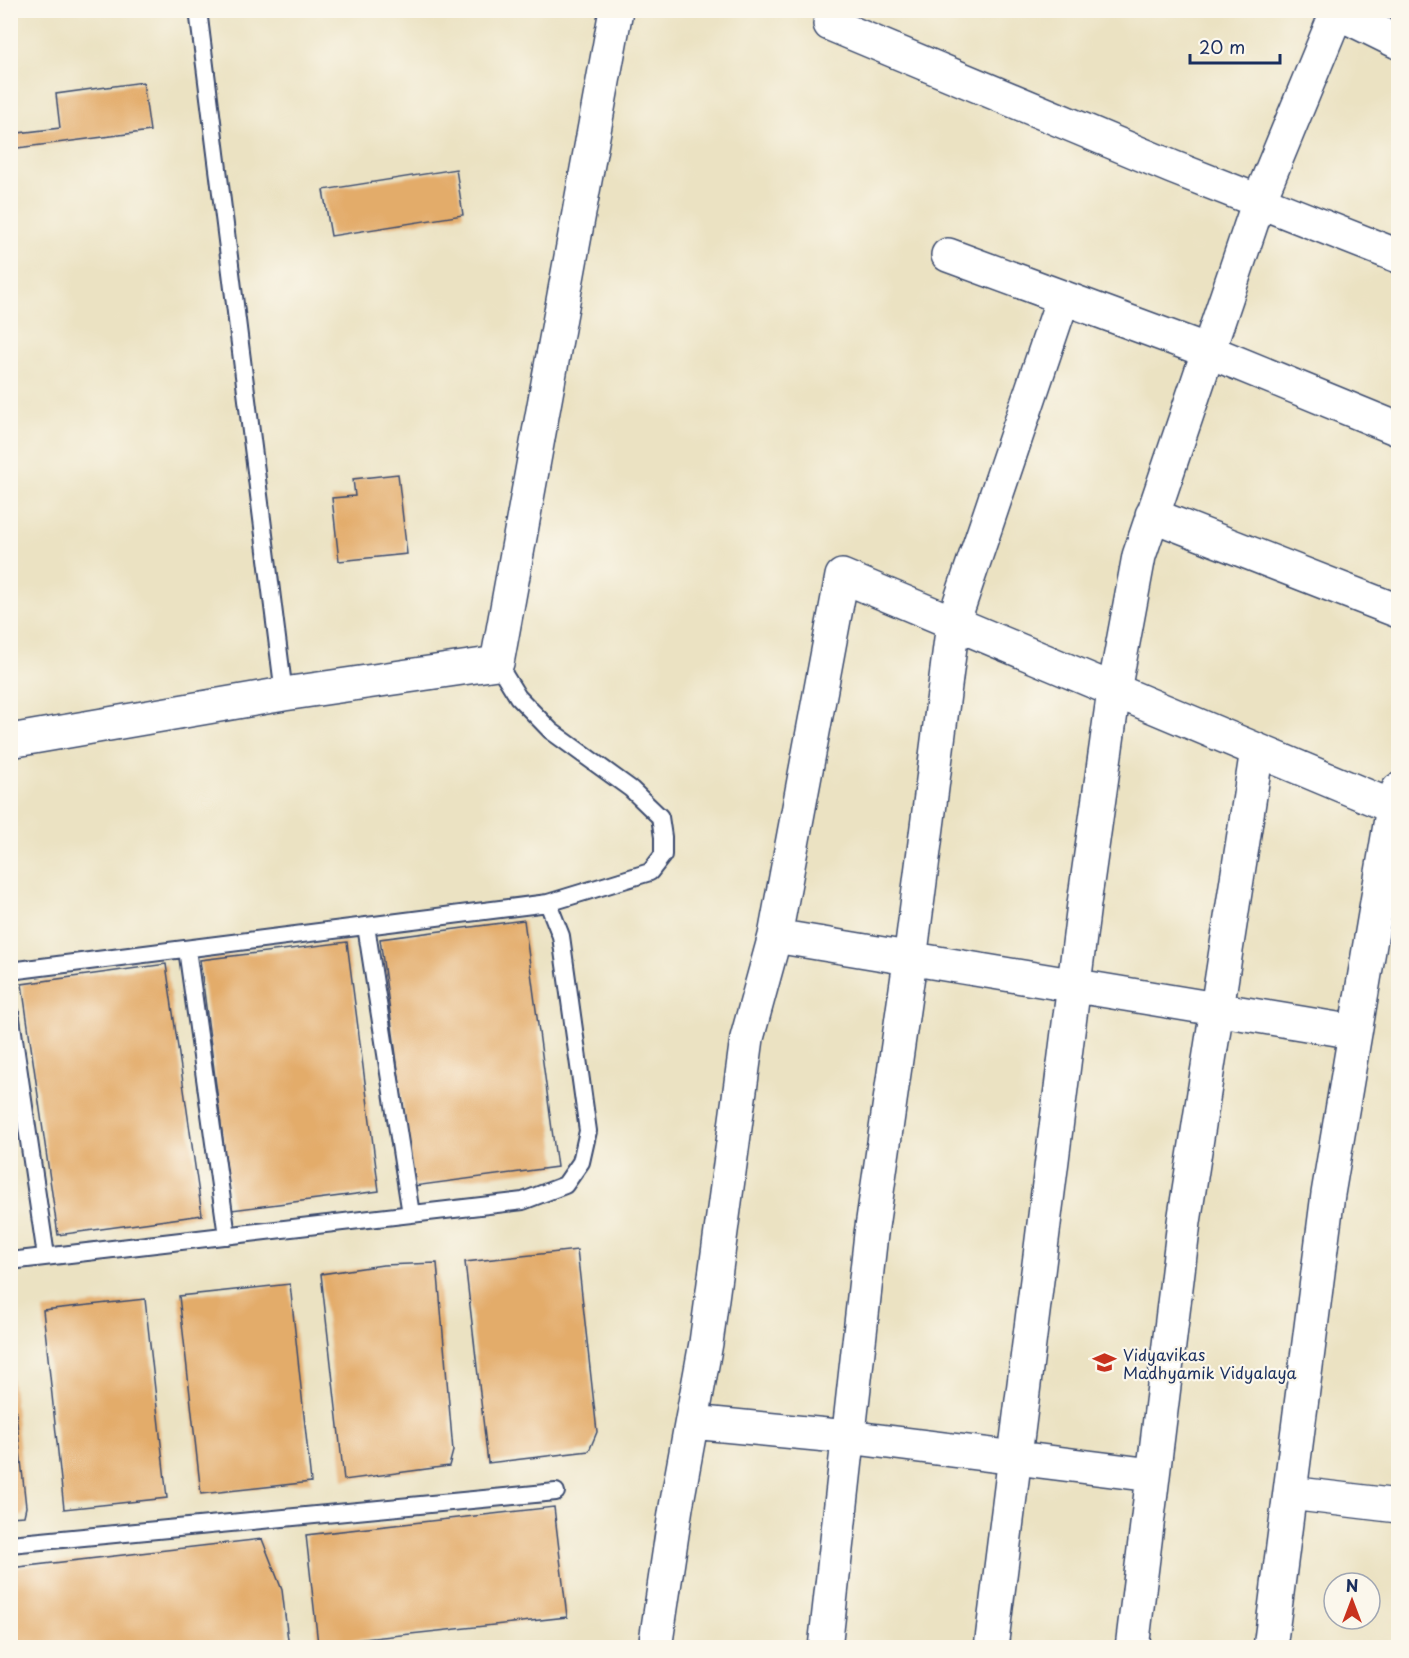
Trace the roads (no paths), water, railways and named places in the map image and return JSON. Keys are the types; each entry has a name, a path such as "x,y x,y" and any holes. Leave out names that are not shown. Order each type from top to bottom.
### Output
{"street":[{"path":"10,741 284,694 497,663 616,10"},
{"path":"991,1647 1074,986 1114,692 1139,555 1259,201 1335,11 1398,42"},
{"path":"830,24 1172,167 1398,256"},
{"path":"948,255 1208,351 1398,429"},
{"path":"825,1647 871,1234 910,958 952,624 1063,298"},
{"path":"1152,515 1398,611"},
{"path":"655,1647 676,1507 706,1343 747,1038 775,936 842,576 1114,692 1257,750 1396,799 1328,1194 1270,1647"},
{"path":"1132,1647 1184,1222 1257,750"},
{"path":"775,936 1355,1032"},
{"path":"692,1422 848,1437 1152,1475"},
{"path":"1290,1493 1398,1506"}],"lane":[{"path":"198,10 284,694"},
{"path":"10,971 548,903 650,872 663,855 660,817 631,789 551,731 518,697 497,663"},
{"path":"10,1261 523,1201 565,1185 581,1162 588,1131 561,936 548,903"},
{"path":"366,926 411,1214"},
{"path":"187,949 227,1236"},
{"path":"10,1012 46,1256"},
{"path":"10,1544 556,1492"}],"place":[{"name":"Vidyavikas Madhyamik Vidyalaya","path":"1105,1363"}]}
